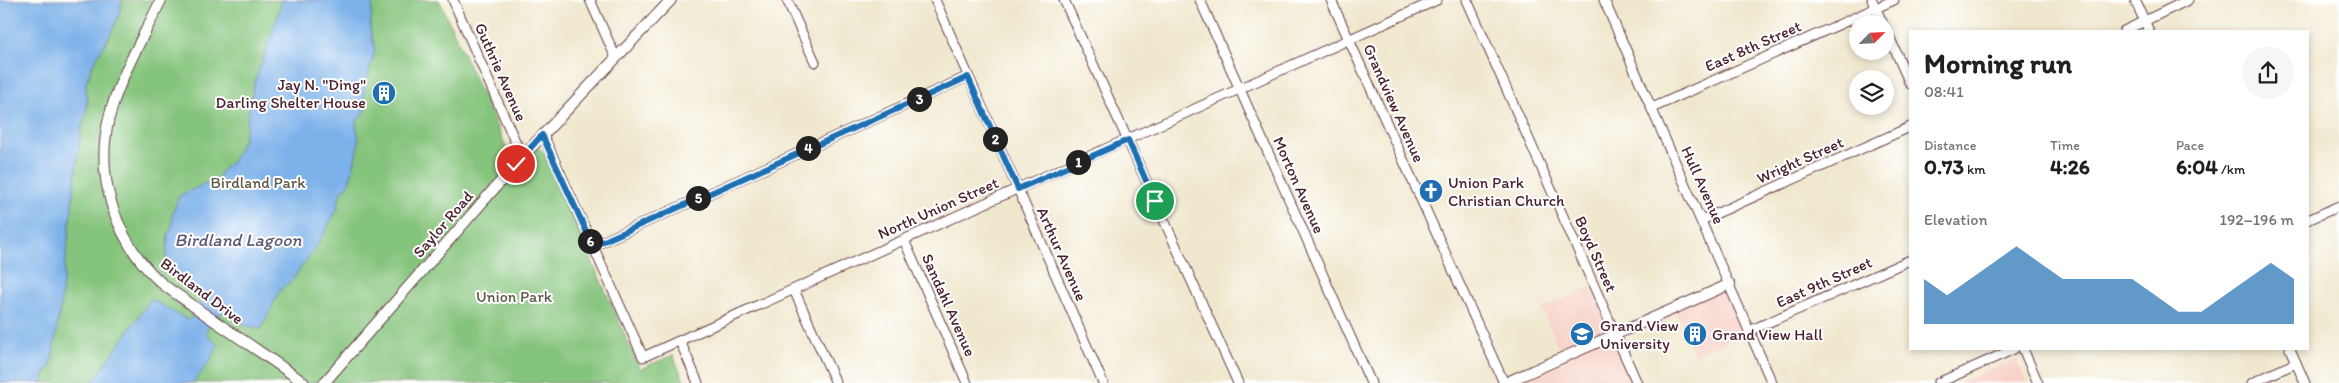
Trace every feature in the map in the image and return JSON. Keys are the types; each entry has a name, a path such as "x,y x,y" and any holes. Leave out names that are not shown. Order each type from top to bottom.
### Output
{"street":[{"name":"Birdland Drive","path":"161,0 115,100 106,136 105,172 115,216 135,253 157,279 304,383"},
{"name":"Guthrie Avenue","path":"453,0 522,157"},
{"path":"590,0 616,58"},
{"name":"Saylor Road","path":"324,383 522,157 671,0"},
{"path":"787,0 815,62"},
{"name":"Arthur Avenue","path":"935,0 1103,383"},
{"path":"1064,0 1238,383"},
{"name":"Morton Avenue","path":"1200,0 1371,383"},
{"name":"Grandview Avenue","path":"1331,0 1504,383"},
{"name":"North Union Street","path":"643,357 1437,0"},
{"name":"Boyd Street","path":"1467,0 1637,383"},
{"name":"Hull Avenue","path":"1604,0 1772,383"},
{"name":"East 8th Street","path":"1652,108 1874,4 1894,0"},
{"path":"2135,0 2148,30"},
{"path":"2126,30 2188,0"},
{"path":"1894,48 1909,82"},
{"path":"593,246 968,77"},
{"name":"Wright Street","path":"1702,220 1909,127"},
{"name":"Guthrie Avenue","path":"542,135 643,357"},
{"path":"2309,220 2339,206"},
{"name":"Sandahl Avenue","path":"904,240 967,383"},
{"name":"East 9th Street","path":"1749,331 1909,260"},
{"path":"1504,383 1730,284"},
{"path":"794,290 836,383"},
{"path":"680,341 698,383"},
{"path":"1938,383 2012,350"},
{"path":"2023,350 2038,383"},
{"path":"2290,350 2305,383"},
{"path":"2252,383 2296,363"}],"shaded area":[{"name":"Grand View University","path":"1591,287 1612,335 1724,287 1744,333 1695,355 1676,313 1615,340 1633,383 1518,383 1565,362 1542,309"},
{"path":"2016,358 2027,383 1959,383"}],"green space":[{"name":"Birdland Park","path":"122,0 439,0 511,158 516,163 538,147 544,153 640,369 673,355 685,383 43,383 44,375 51,366 81,129 88,102 85,86 98,52 108,40"}],"water":[{"path":"0,0 122,0 116,22 94,62 86,84 86,110 81,129 60,309 51,366 44,375 43,383 0,383"},
{"name":"Birdland Lagoon","path":"281,0 373,0 370,28 375,50 364,90 365,110 356,123 359,141 353,170 348,186 341,191 337,210 318,244 292,280 280,290 261,329 239,323 222,312 208,326 206,333 218,345 210,361 193,383 92,383 151,299 187,320 193,317 201,301 198,294 182,283 166,259 172,215 179,196 219,177 222,170 233,161 244,138 254,84 280,10"}],"place":[{"name":"Jay N. \"Ding\" Darling Shelter House","path":"384,93"},
{"name":"Union Park Christian Church","path":"1431,191"},
{"name":"Grand View University","path":"1582,334"},
{"name":"Grand View Hall","path":"1695,334"}],"route":[{"path":"516,164 542,135 593,246 968,77 1018,189 1128,140 1155,201"}],"park label":[{"name":"Union Park","path":"514,296"}]}
